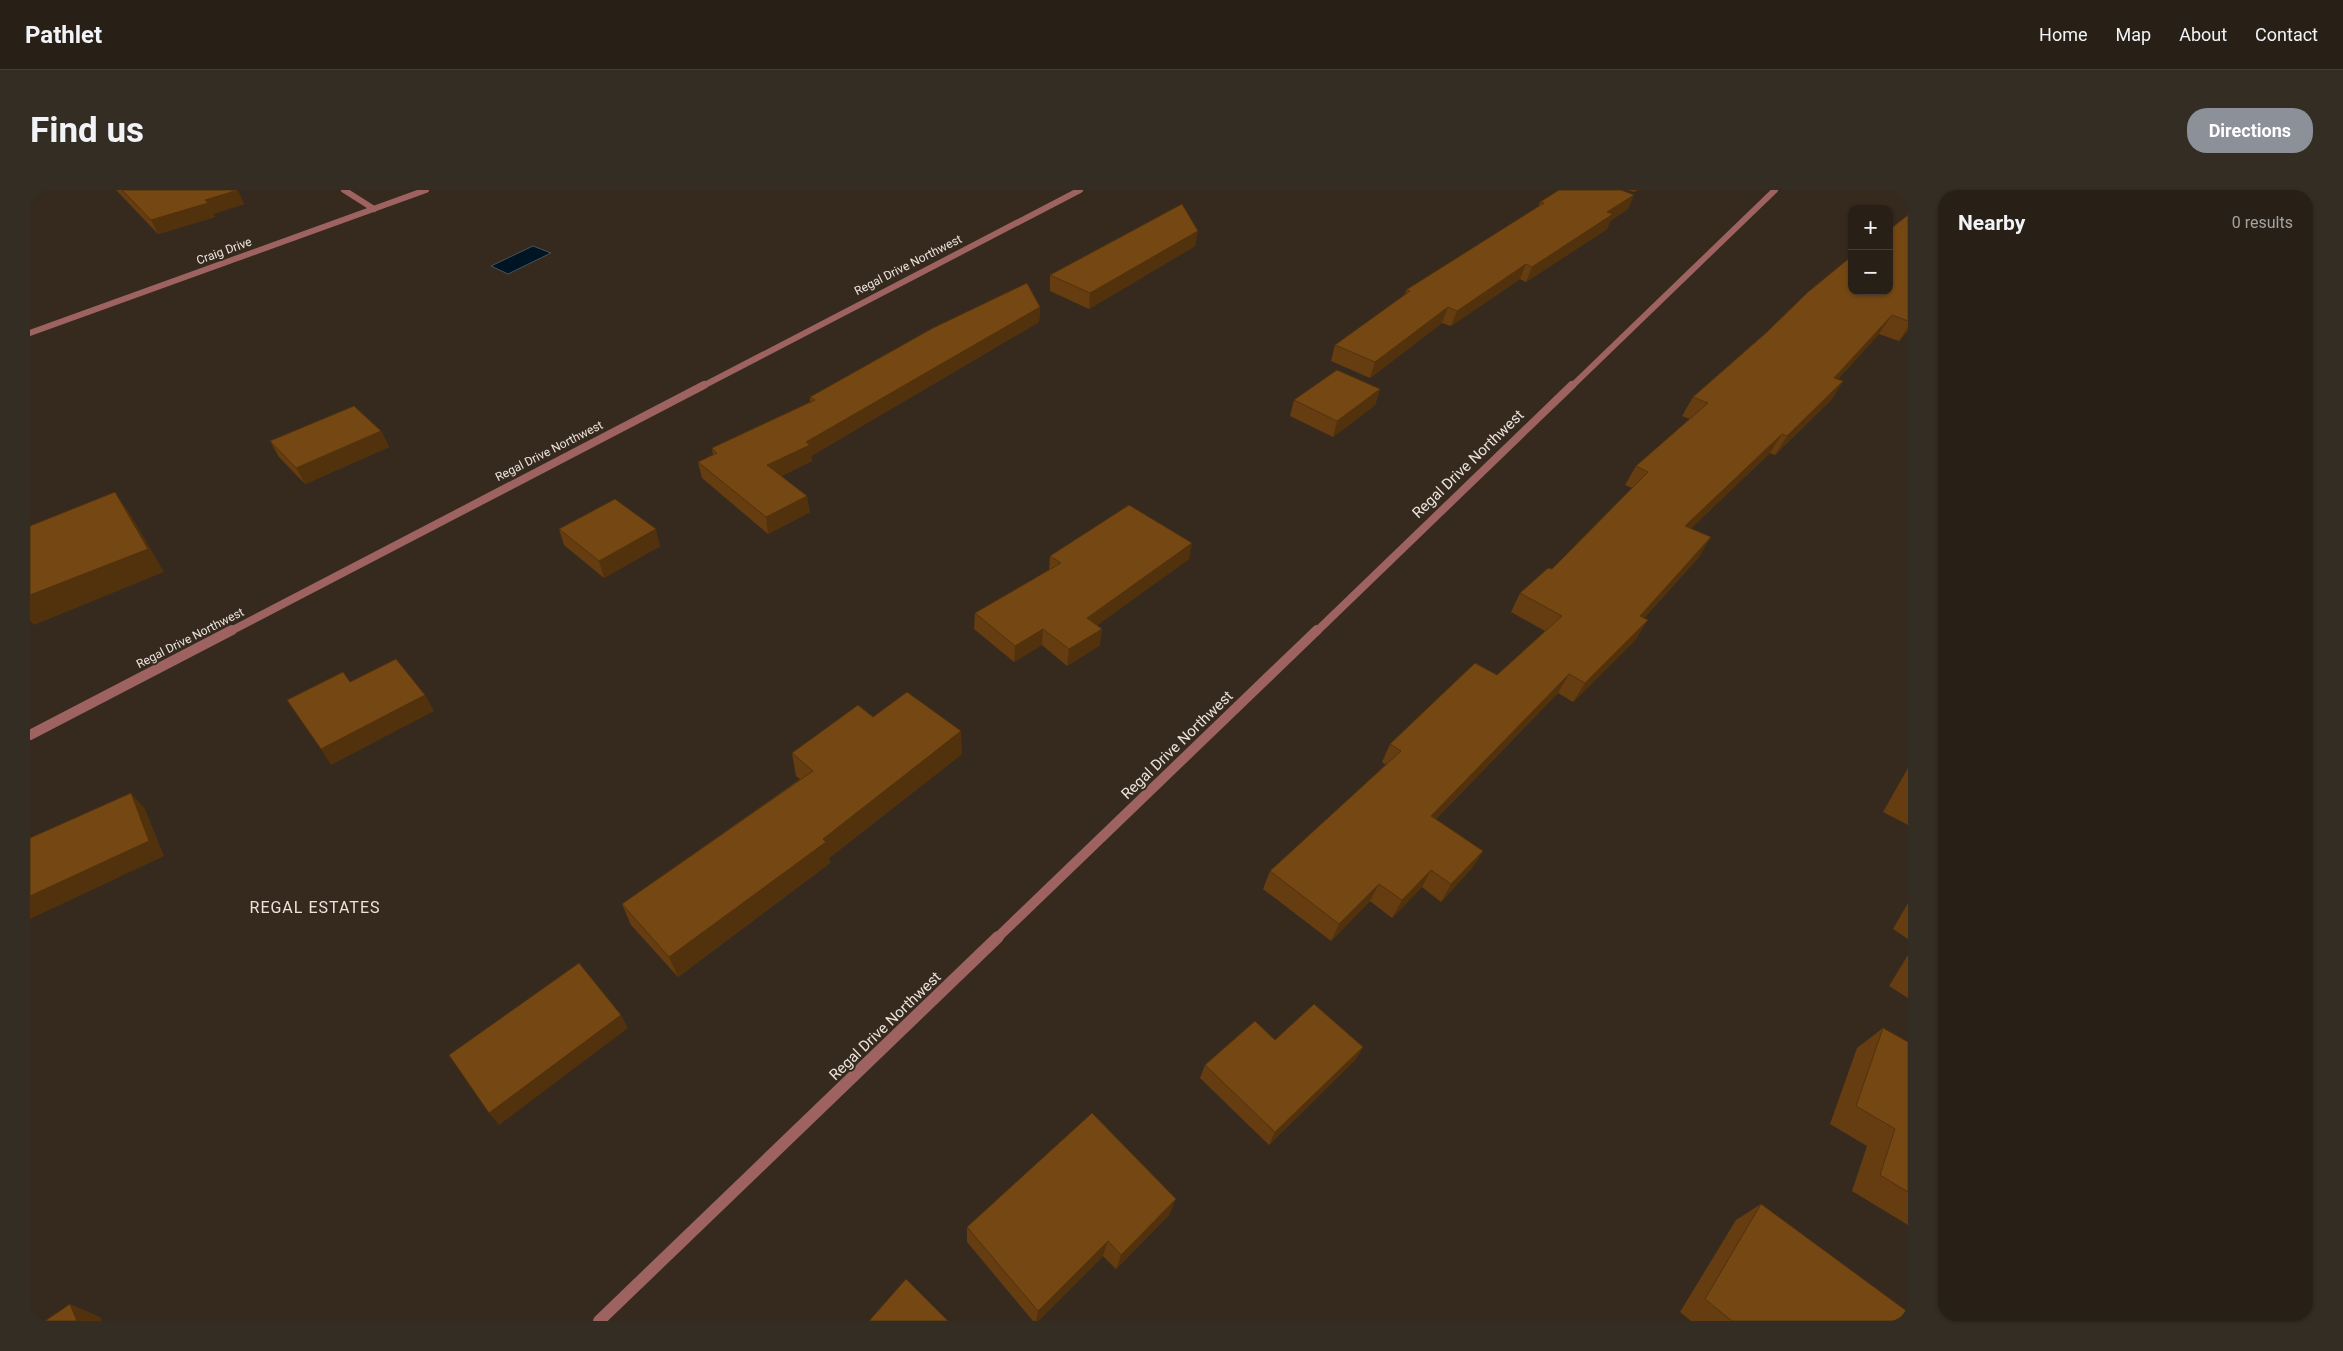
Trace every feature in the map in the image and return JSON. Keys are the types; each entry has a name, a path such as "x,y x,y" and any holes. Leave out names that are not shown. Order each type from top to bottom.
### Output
{"street":[{"path":"344,190 374,209"},
{"name":"Craig Drive","path":"30,333 426,190"},
{"name":"Regal Drive Northwest","path":"30,735 1080,190"},
{"name":"Regal Drive Northwest","path":"599,1321 1775,190"}],"water":[{"path":"533,246 551,253 508,274 491,266"}],"building":[{"path":"122,190 238,190 205,200 208,203 151,220"},
{"path":"1559,190 1621,190 1634,195 1607,212 1613,214 1532,267 1526,264 1457,311 1448,307 1375,362 1335,345 1410,291 1406,290 1544,203 1540,202"},
{"path":"1182,204 1198,231 1090,293 1050,275"},
{"path":"1908,215 1908,321 1892,315 1834,378 1843,381 1787,436 1782,434 1685,526 1711,537 1640,616 1648,620 1585,683 1569,674 1431,816 1483,851 1451,884 1431,870 1402,900 1379,884 1339,924 1270,871 1401,751 1390,744 1475,663 1497,675 1562,616 1520,593 1548,568 1552,569 1648,472 1636,466 1708,403 1693,397 1767,332 1808,292 1848,259 1848,295 1893,295 1893,227"},
{"path":"1027,283 1040,307 806,442 810,445 767,465 807,496 766,517 698,462 717,453 712,448 815,400 810,397 933,328"},
{"path":"1337,370 1380,389 1337,421 1294,400"},
{"path":"354,406 381,431 296,468 270,441"},
{"path":"115,492 148,549 30,595 30,526"},
{"path":"615,499 656,529 599,561 559,529"},
{"path":"1129,505 1192,543 1087,618 1102,629 1069,649 1043,629 1015,646 975,613 1061,563 1050,556"},
{"path":"396,659 425,695 321,749 287,700 343,672 350,682"},
{"path":"907,692 961,731 823,839 826,842 669,957 622,904 813,771 792,753 858,705 873,717"},
{"path":"131,793 149,841 30,896 30,838"},
{"path":"579,963 621,1015 489,1113 449,1055"},
{"path":"1314,1004 1363,1047 1275,1132 1205,1065 1255,1021 1275,1040"},
{"path":"1883,1028 1908,1042 1908,1192 1880,1175 1895,1129 1856,1106"},
{"path":"1092,1113 1176,1199 1121,1255 1108,1241 1038,1311 967,1227"},
{"path":"1761,1204 1908,1312 1908,1321 1732,1321 1705,1299"},
{"path":"906,1279 948,1321 869,1321"},
{"path":"70,1304 77,1321 45,1321"}],"district":[{"name":"REGAL ESTATES","path":"315,907"}]}
